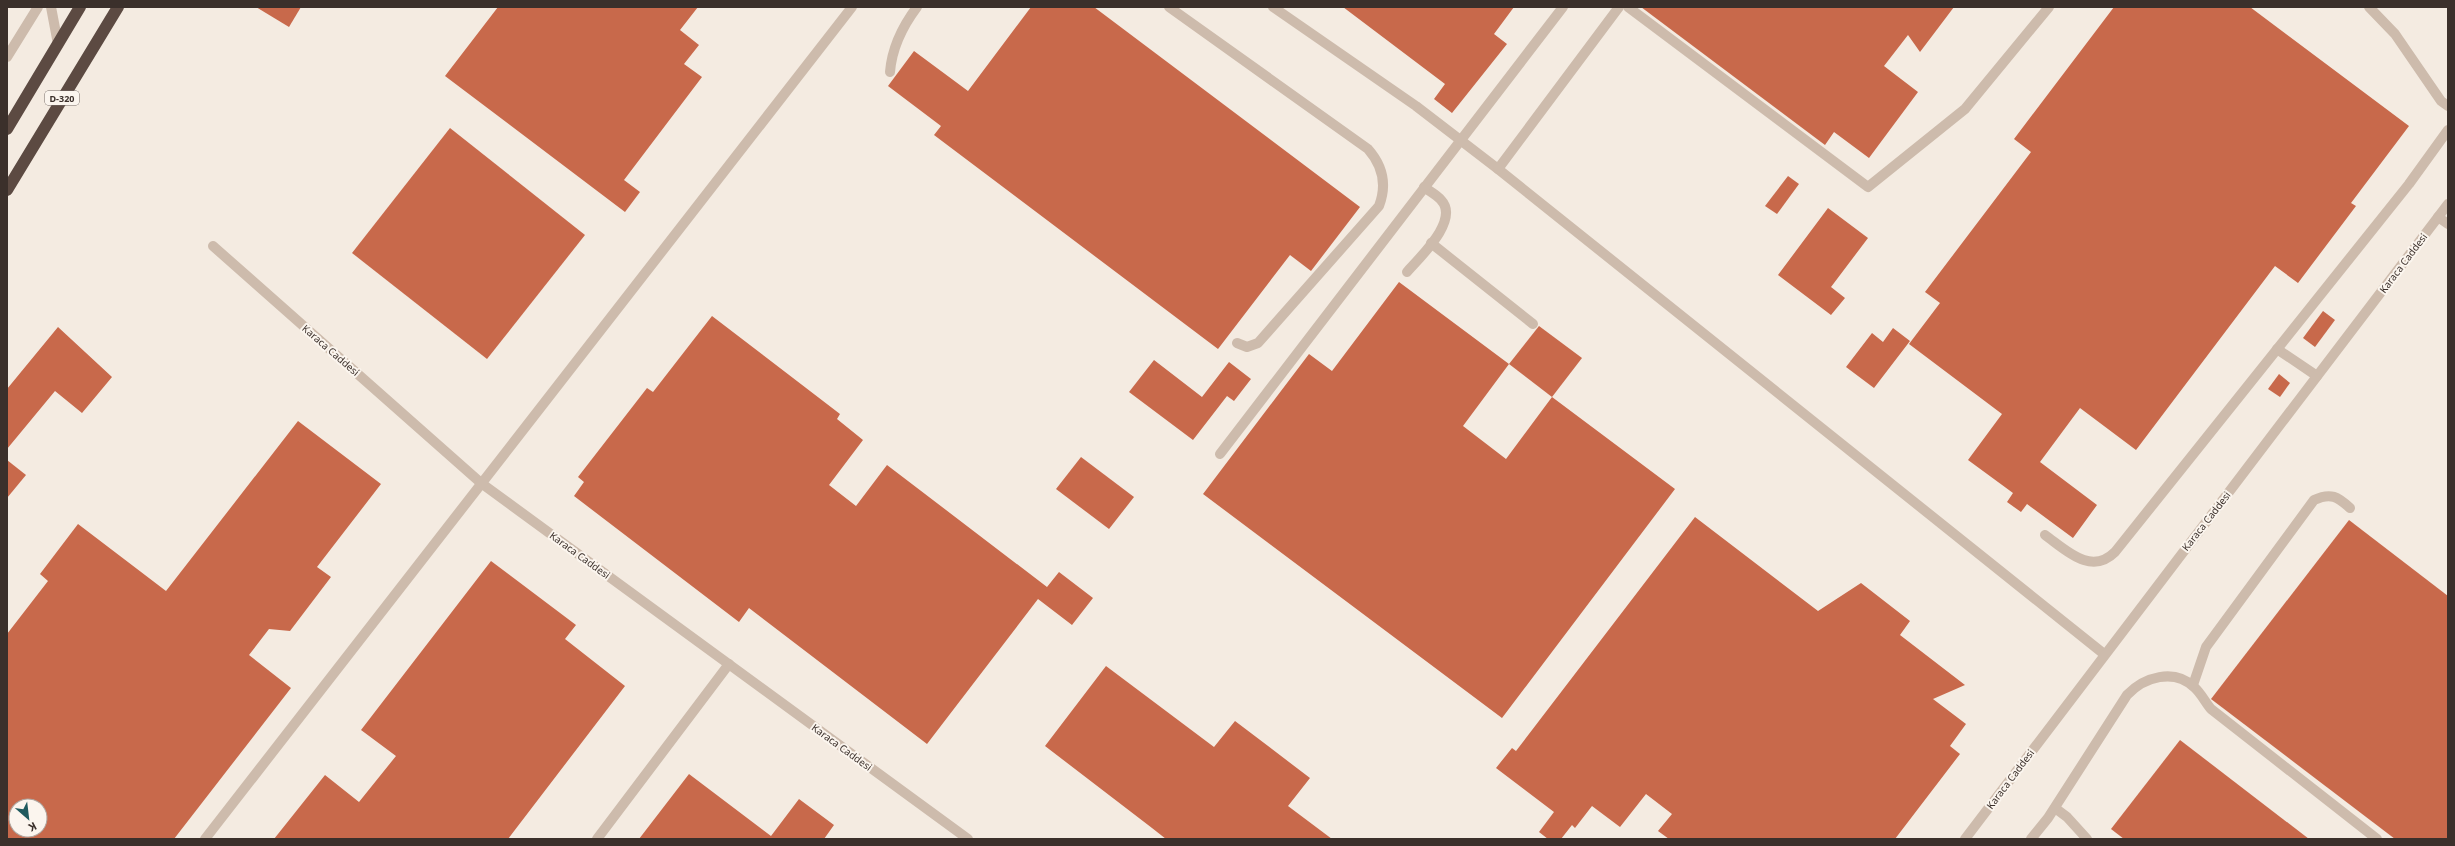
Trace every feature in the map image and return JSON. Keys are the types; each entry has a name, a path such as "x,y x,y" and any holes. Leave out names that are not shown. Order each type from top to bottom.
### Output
{"highway":[{"name":"D-320","path":"7,129 80,7"},
{"name":"D-320","path":"7,190 118,7"}],"street":[{"path":"7,57 38,7"},
{"path":"50,7 58,44"},
{"path":"205,839 852,7"},
{"path":"890,72 892,52 906,22 917,7"},
{"path":"1169,7 1368,149 1374,156 1382,173 1384,190 1379,206 1258,343 1247,347 1237,343"},
{"path":"1273,7 1416,106 1498,169 2104,654"},
{"path":"1220,454 1563,7"},
{"path":"1498,169 1618,7"},
{"path":"1628,7 1868,187 1965,109 2049,7"},
{"path":"2369,7 2395,34 2441,101 2448,106"},
{"path":"2045,535 2087,562 2102,561 2109,558 2409,184 2448,130"},
{"path":"1407,272 1446,222 1446,210 1442,200 1424,187"},
{"name":"Karaca Caddesi","path":"1966,839 2104,654 2448,204"},
{"path":"2438,217 2448,224"},
{"path":"1431,243 1533,324"},
{"name":"Karaca Caddesi","path":"213,246 481,483 968,839"},
{"path":"2277,348 2317,376"},
{"path":"2193,685 2206,647 2314,500 2326,496 2336,496 2350,508"},
{"path":"597,839 729,664"},
{"path":"2031,839 2055,808 2134,688 2153,678 2163,676 2174,677 2193,685 2211,709 2377,839"},
{"path":"2055,808 2067,817 2087,839"}],"building":[{"path":"256,7 301,7 289,27"},
{"path":"498,7 698,7 680,30 699,45 684,64 702,77 624,180 640,192 625,212 445,76"},
{"path":"1031,7 1094,7 1360,207 1311,271 1290,255 1218,349 934,135 941,126 888,86 914,51 968,91"},
{"path":"1343,7 1514,7 1494,34 1507,44 1452,113 1434,99 1445,84"},
{"path":"1641,7 1954,7 1920,52 1908,35 1884,66 1918,92 1869,158 1834,132 1825,145"},
{"path":"2114,7 2250,7 2409,126 2351,203 2356,206 2298,283 2275,266 2136,450 2080,408 2040,462 2097,505 2073,538 2027,504 2021,512 2007,502 2013,493 1968,460 2002,414 1909,344 1940,303 1925,292 2031,152 2014,139"},
{"path":"450,128 585,235 487,359 352,253"},
{"path":"1788,176 1799,184 1777,214 1765,206"},
{"path":"1828,208 1868,238 1831,287 1845,298 1831,315 1778,275"},
{"path":"1399,282 1509,364 1463,426 1506,459 1552,397 1675,489 1502,718 1203,494 1309,354 1332,371"},
{"path":"2323,311 2335,320 2315,347 2303,338"},
{"path":"712,316 840,414 837,419 863,440 829,485 856,506 887,465 1047,587 1059,572 1093,598 1072,625 1038,599 927,744 749,608 739,622 574,496 584,482 578,477 647,388 653,392"},
{"path":"1539,326 1582,358 1552,397 1509,364"},
{"path":"58,327 112,377 82,413 55,391 7,449 7,389"},
{"path":"1893,328 1910,341 1874,388 1846,367 1872,333 1883,342"},
{"path":"1154,360 1202,397 1229,362 1251,379 1234,401 1227,396 1193,440 1129,392"},
{"path":"2279,374 2290,383 2280,397 2268,389"},
{"path":"298,421 381,484 317,567 331,577 290,631 269,629 249,655 291,688 174,839 7,839 7,634 48,581 40,574 78,524 166,591"},
{"path":"1081,457 1134,497 1109,529 1056,489"},
{"path":"7,460 26,475 7,498"},
{"path":"1695,517 1818,611 1861,583 1910,621 1900,635 1965,685 1933,699 1966,724 1950,746 1960,754 1895,839 1669,839 1658,831 1672,814 1646,794 1620,827 1592,806 1575,828 1572,825 1561,839 1548,839 1539,832 1554,812 1496,768 1512,748 1516,751"},
{"path":"2349,520 2448,596 2448,839 2395,839 2211,699"},
{"path":"491,561 576,625 565,639 625,686 508,839 274,839 325,775 359,802 396,756 361,730"},
{"path":"1106,666 1214,747 1235,721 1310,778 1288,806 1332,839 1166,839 1045,746"},
{"path":"2180,740 2309,839 2124,839 2111,829"},
{"path":"689,774 771,836 799,799 834,825 824,839 639,839"}]}
